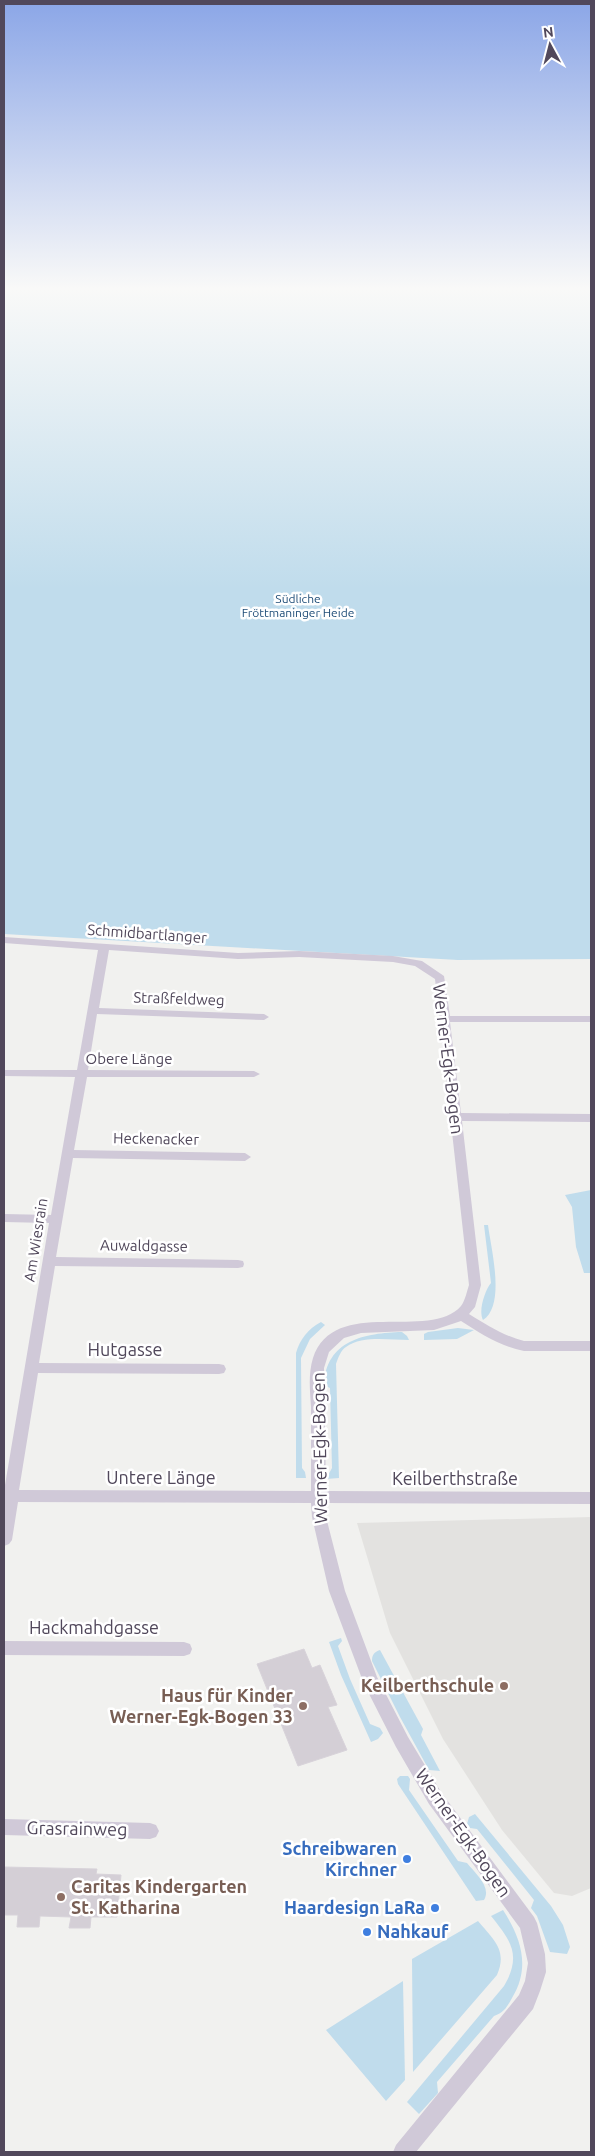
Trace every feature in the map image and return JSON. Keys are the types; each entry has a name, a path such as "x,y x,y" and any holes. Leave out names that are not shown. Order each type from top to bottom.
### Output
{"street":[{"name":"Schmidbartlanger","path":"4,940 238,956 289,954"},
{"name":"Am Wiesrain","path":"4,1540 7,1496 32,1368 104,946"},
{"name":"Werner-Egk-Bogen","path":"289,954 393,959 418,963 435,972 440,978 475,1285 475,1296 470,1308 463,1316 436,1325 384,1326 356,1329 332,1340 324,1350 317,1368 318,1498 321,1528 337,1591 370,1679 402,1742 435,1798 528,1923 535,1946 538,1968 534,1986 526,2002 404,2152"},
{"name":"Straßfeldweg","path":"93,1011 264,1016"},
{"path":"445,1019 591,1019"},
{"name":"Obere Länge","path":"4,1073 254,1074"},
{"path":"456,1117 591,1118"},
{"name":"Heckenacker","path":"68,1154 245,1157"},
{"path":"4,1218 56,1219"},
{"name":"Auwaldgasse","path":"49,1260 238,1264"},
{"path":"463,1316 496,1337 514,1344 524,1346 591,1346"},
{"name":"Hutgasse","path":"32,1368 219,1369"},
{"name":"Untere Länge","path":"7,1496 318,1498"},
{"name":"Keilberthstraße","path":"318,1498 591,1498"},
{"name":"Hackmahdgasse","path":"4,1648 184,1649"},
{"name":"Grasrainweg","path":"4,1827 150,1831"}],"shaded area":[{"name":"Keilberthschule","path":"591,1517 591,1888 572,1896 554,1893 502,1830 443,1739 390,1633 357,1523"}],"green space":[{"name":"Südliche Fröttmaninger Heide","path":"4,388 591,388 591,959 458,960 4,934"},
{"path":"591,1190 591,1273 584,1273 576,1247 572,1207 565,1195"},
{"path":"484,1225 488,1225 494,1262 495,1290 494,1302 490,1313 483,1320 481,1311 483,1301 491,1283"},
{"path":"321,1322 325,1325 310,1339 301,1358 302,1468 306,1478 296,1478 296,1353 305,1335"},
{"path":"458,1328 474,1330 457,1339 424,1340 424,1334 428,1332"},
{"path":"402,1332 409,1340 376,1339 360,1341 346,1347 340,1354 336,1364 339,1478 326,1479 332,1468 330,1388 324,1385 326,1370 332,1358 350,1342 362,1337"},
{"path":"341,1638 342,1641 338,1646 350,1679 370,1724 380,1728 383,1733 378,1739 371,1742 341,1675 329,1642"},
{"path":"380,1650 423,1729 421,1735 440,1771 429,1770 372,1661 374,1654"},
{"path":"400,1776 408,1776 410,1779 409,1790 458,1861 467,1863 482,1880 486,1890 484,1900 476,1901 398,1784 397,1779"},
{"path":"475,1814 551,1906 563,1925 570,1947 567,1954 550,1952 537,1916 531,1908 534,1900 477,1829 470,1828 467,1824 469,1817"},
{"path":"503,1910 519,1942 522,1964 518,1986 505,2009 494,2016 437,2082 438,2093 419,2114 407,2102 504,1986 509,1975 512,1966 512,1949 504,1933 491,1916"},
{"path":"478,1921 494,1939 500,1952 501,1959 497,1975 413,2072 412,1959"},
{"path":"403,1981 405,2080 386,2101 326,2030"}],"building":[{"name":"Haus für Kinder Werner-Egk-Bogen 33","path":"304,1649 312,1668 320,1665 337,1705 328,1707 347,1750 298,1766 257,1664"},
{"name":"Caritas Kindergarten St. Katharina","path":"4,1867 97,1869 96,1874 121,1875 117,1917 91,1917 90,1928 69,1928 71,1917 40,1916 39,1927 17,1927 18,1915 4,1915"}],"place":[{"name":"Keilberthschule","path":"504,1686"},
{"name":"Haus für Kinder Werner-Egk-Bogen 33","path":"303,1706"},
{"name":"Schreibwaren Kirchner","path":"407,1859"},
{"name":"Caritas Kindergarten St. Katharina","path":"61,1897"},
{"name":"Haardesign LaRa","path":"435,1908"},
{"name":"Nahkauf","path":"367,1932"}]}
